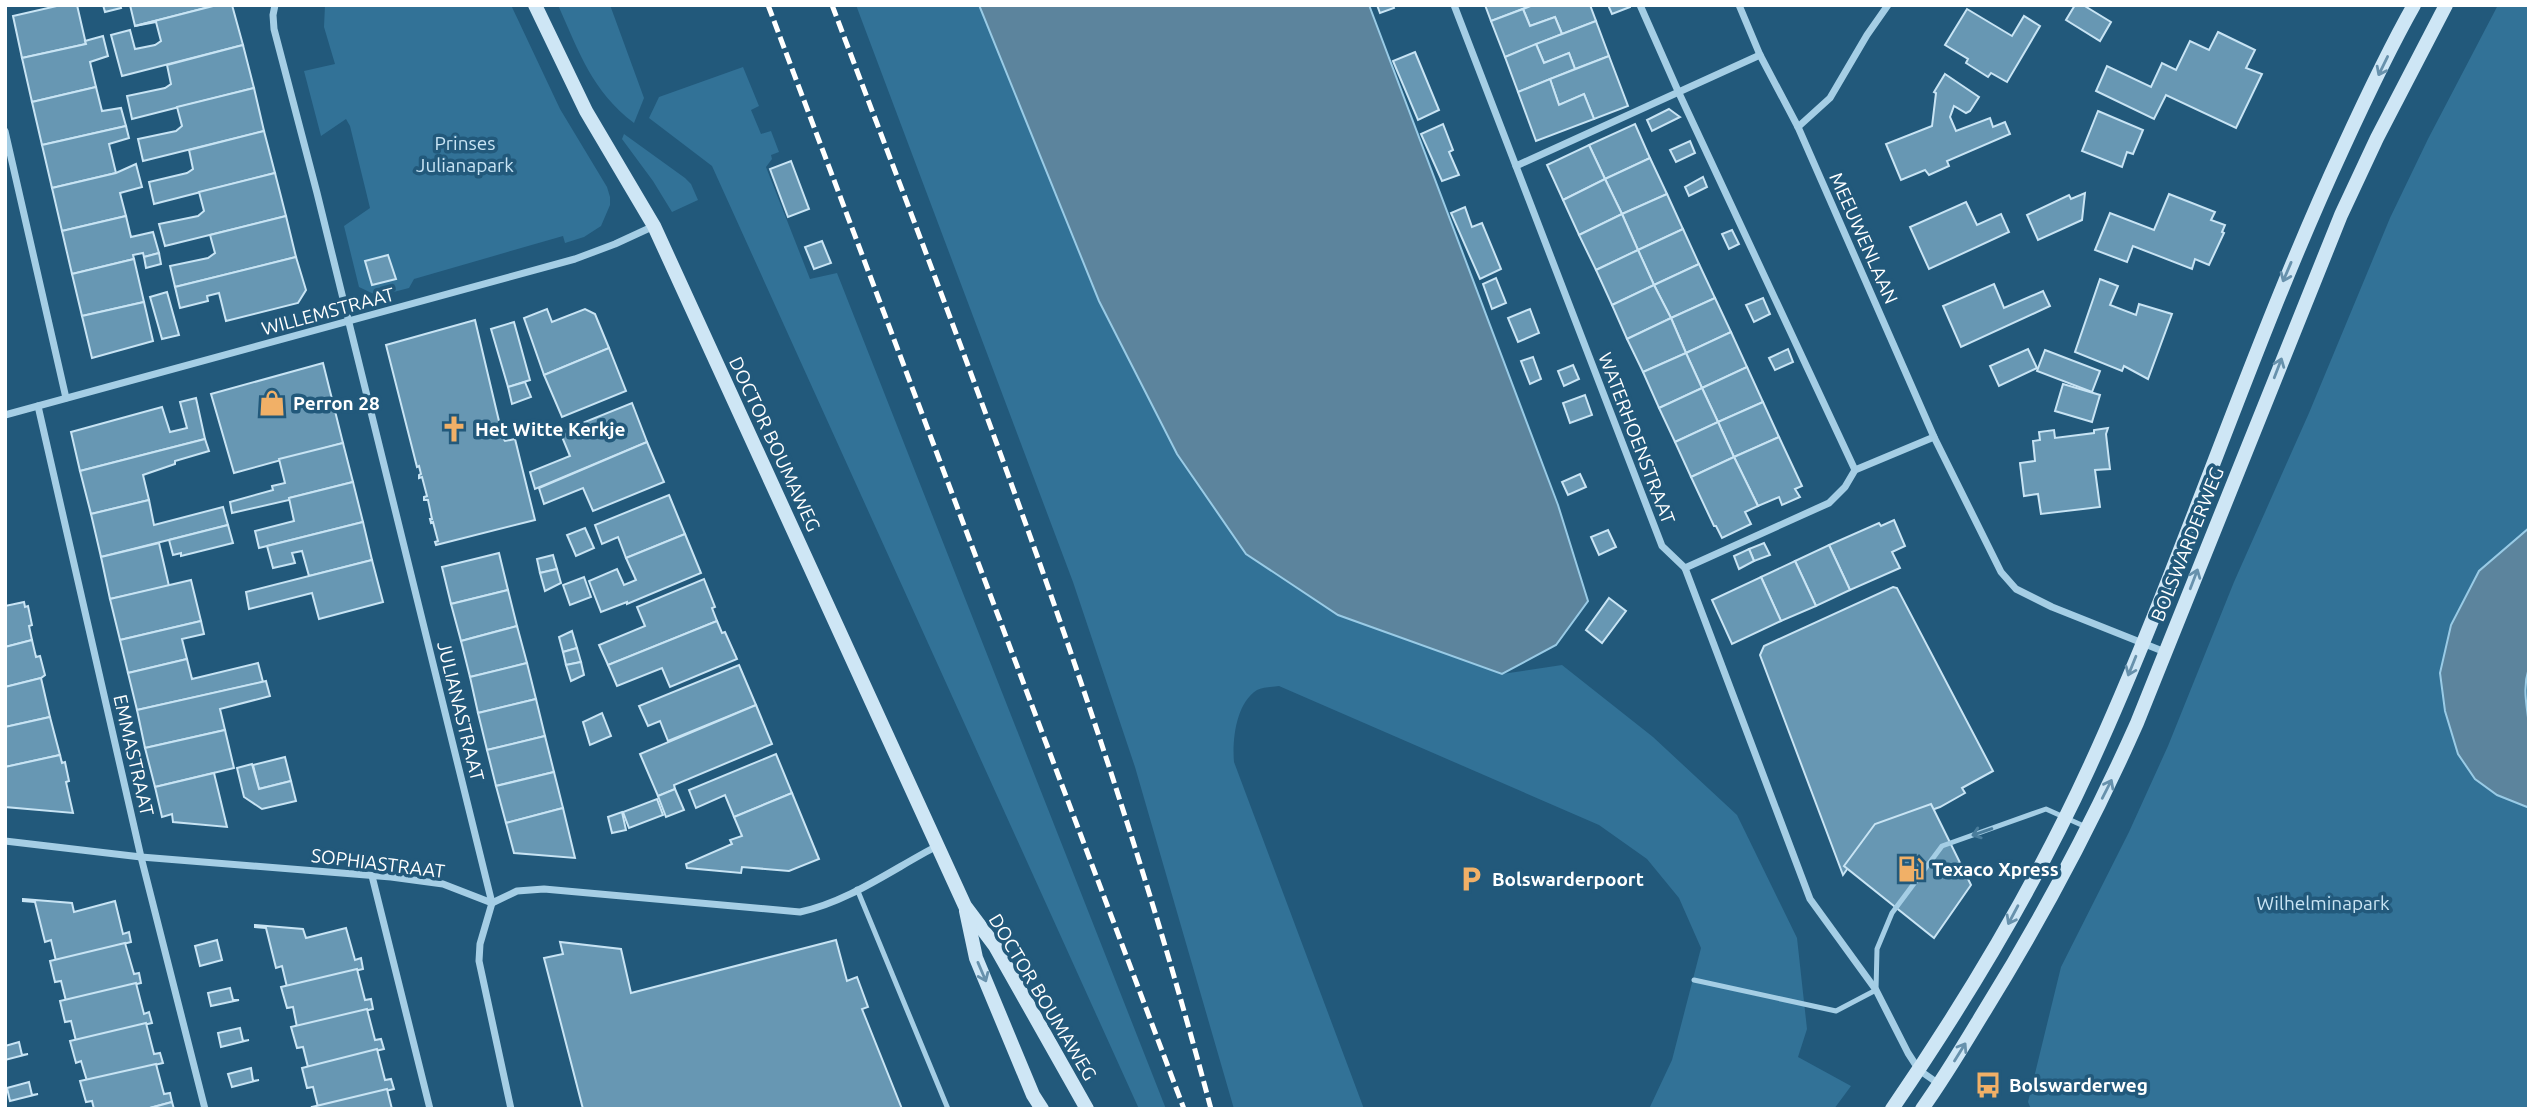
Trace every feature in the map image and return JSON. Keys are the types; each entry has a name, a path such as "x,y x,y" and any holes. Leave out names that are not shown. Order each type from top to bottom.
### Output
{"main road":[{"name":"DOCTOR BOUMAWEG","path":"536,5 586,111 654,226 965,906 995,946 1087,1109"},
{"name":"BOLSWARDERWEG","path":"1892,1109 1992,954 2088,770 2142,643 2283,282 2347,139 2414,5"},
{"name":"BOLSWARDERWEG","path":"1922,1109 2014,964 2088,828 2137,723 2341,215 2377,138 2446,5"},
{"name":"DOCTOR BOUMAWEG","path":"965,906 976,958 1033,1095 1042,1109"}],"street":[{"path":"275,5 274,29 347,322"},
{"name":"WATERHOENSTRAAT","path":"1454,5 1662,546 1685,568 1810,900 1876,990 1919,1070"},
{"path":"1640,5 1854,470"},
{"name":"MEEUWENLAAN","path":"1739,5 1760,55 1798,127 1934,437 2001,572 2017,589 2052,607 2165,652"},
{"path":"1798,127 1830,98 1888,5"},
{"path":"1516,166 1760,55"},
{"path":"5,131 66,398"},
{"name":"WILLEMSTRAAT","path":"5,415 575,259 654,226"},
{"name":"JULIANASTRAAT","path":"347,322 492,903"},
{"name":"EMMASTRAAT","path":"38,406 141,857 205,1109"},
{"path":"1685,568 1829,503 1845,487 1854,470 1934,437"},
{"name":"SOPHIASTRAAT","path":"5,842 443,884 492,903"},
{"path":"512,1109 479,961 480,944 492,903 517,891 544,888 800,912 858,890 937,846"},
{"path":"372,876 430,1109"},
{"path":"1919,1070 1940,1084"}],"lane":[{"path":"1694,980 1836,1011 1876,990 1877,949 1892,914 1942,846 2046,809 2088,828"},
{"path":"858,890 948,1109"}],"green space":[{"name":"Prinses Julianapark","path":"325,5 511,5 560,109 607,187 610,205 601,226 584,237 565,243 563,236 414,279 409,288 378,296 359,287 344,226 370,208 350,126 346,119 321,136 304,71 335,64 324,27"},
{"path":"558,5 610,5 644,98 634,123 607,98 597,84 580,55"},
{"path":"856,5 979,5 1099,301 1177,454 1338,615 1502,674 1562,665 1653,737 1737,815 1797,938 1807,1029 1798,1057 1851,1086 1834,1109 1649,1109 1672,1060 1701,948 1679,898 1647,859 1599,825 1279,686 1257,690 1244,704 1235,733 1234,762 1364,1109 1234,1109 1135,767 1073,582"},
{"name":"Wilhelminapark","path":"2498,5 2529,5 2529,1109 2031,1109 2028,1102 2061,967 2129,832 2168,746 2234,582 2309,413 2390,218"},
{"path":"743,67 759,106 751,110 761,134 771,131 779,152 771,155 772,159 766,167 810,279 837,273 1166,1109 1139,1109 712,166 649,118 659,97"},
{"path":"624,134 685,178 691,184 698,200 672,212 622,139"}],"shaded area":[{"path":"979,5 1369,5 1558,505 1588,601 1556,645 1502,674 1338,615 1246,554 1177,454 1099,301"},
{"path":"2529,528 2529,667 2525,690 2530,756 2527,807 2497,795 2475,779 2458,754 2445,711 2440,673 2451,625 2479,571"}],"building":[{"path":"61,5 77,5 86,44 22,58 13,16"},
{"path":"103,5 120,5 121,8 105,12"},
{"path":"130,5 217,5 135,26"},
{"path":"217,5 232,5 243,45 122,76 111,35 130,30 135,49 155,45 161,41 156,22 135,26"},
{"path":"1377,5 1393,5 1394,8 1380,13"},
{"path":"1485,5 1533,5 1491,21"},
{"path":"1533,5 1590,5 1596,21 1562,34 1555,17 1530,26 1523,9"},
{"path":"1608,5 1630,5 1630,7 1612,14"},
{"path":"2075,5 2083,5 2111,22 2100,41 2066,20"},
{"path":"1523,9 1530,26 1555,17 1562,34 1505,57 1491,21"},
{"path":"1967,9 2012,36 2024,16 2040,26 2007,82 1991,73 1988,77 1966,63 1968,59 1945,45"},
{"path":"1596,21 1609,56 1575,69 1569,53 1544,63 1536,44"},
{"path":"2218,32 2255,50 2246,68 2262,74 2236,128 2166,95 2154,119 2096,91 2107,66 2151,87 2162,63 2176,70 2190,41 2209,50"},
{"path":"103,36 108,56 90,62 96,87 32,102 22,58 86,44 85,41"},
{"path":"1536,44 1544,63 1569,53 1575,69 1518,92 1505,57"},
{"path":"243,45 254,88 132,119 127,96 165,88 171,84 167,65"},
{"path":"1415,52 1439,110 1418,120 1393,61"},
{"path":"1609,56 1628,106 1594,119 1584,94 1559,105 1550,79"},
{"path":"1945,74 1979,97 1966,113 1954,106 1950,117 1956,131 1990,118 1993,127 2005,122 2010,134 1947,161 1949,166 1929,175 1925,170 1901,180 1886,144 1932,126 1934,92"},
{"path":"1550,79 1559,105 1584,94 1594,119 1536,141 1518,92"},
{"path":"96,87 102,111 121,108 126,126 42,145 32,102"},
{"path":"254,88 264,131 143,161 138,139 176,131 182,126 177,107"},
{"path":"1669,109 1680,117 1652,131 1647,120"},
{"path":"2098,111 2143,130 2133,154 2127,152 2122,167 2082,151"},
{"path":"1443,124 1453,150 1449,152 1459,175 1442,181 1421,134"},
{"path":"1635,124 1650,158 1605,179 1589,145"},
{"path":"126,126 129,138 109,144 116,173 52,188 42,145"},
{"path":"264,131 275,173 154,204 149,182 187,173 193,169 189,150"},
{"path":"1690,141 1695,153 1676,162 1670,150"},
{"path":"1589,145 1605,179 1563,200 1547,165"},
{"path":"1650,158 1667,194 1622,214 1605,179"},
{"path":"791,161 809,209 788,217 770,169"},
{"path":"136,164 142,187 120,193 126,216 62,231 52,188 116,173"},
{"path":"275,173 286,216 165,246 159,224 198,216 204,211 199,192"},
{"path":"1703,177 1707,187 1689,196 1685,187"},
{"path":"1605,179 1622,214 1579,235 1563,200"},
{"path":"2085,193 2082,220 2038,240 2027,215 2069,195 2071,199"},
{"path":"1667,194 1683,229 1638,250 1622,214"},
{"path":"2169,194 2215,212 2211,220 2225,225 2209,265 2195,259 2192,269 2133,246 2127,262 2095,250 2110,213 2154,230"},
{"path":"1966,202 1977,225 2001,214 2009,232 1929,269 1910,227"},
{"path":"1465,207 1472,227 1482,223 1501,269 1480,279 1451,213"},
{"path":"1622,214 1638,250 1596,270 1579,235"},
{"path":"126,216 131,237 153,232 159,253 144,257 143,253 133,255 134,259 72,274 62,231"},
{"path":"286,216 296,257 175,287 170,266 208,258 215,253 210,235"},
{"path":"1683,229 1699,264 1654,285 1638,250"},
{"path":"1732,230 1739,244 1729,249 1722,234"},
{"path":"822,241 831,263 814,269 805,247"},
{"path":"1638,250 1654,285 1612,305 1596,270"},
{"path":"159,253 161,264 146,268 144,257"},
{"path":"388,255 396,279 372,285 365,261"},
{"path":"296,257 306,290 298,303 226,321 219,293 207,296 208,301 180,308 175,287"},
{"path":"134,259 144,302 82,316 72,274"},
{"path":"1699,264 1715,298 1671,318 1654,285"},
{"path":"1496,278 1506,303 1492,309 1483,284"},
{"path":"2100,279 2118,286 2110,305 2136,315 2139,304 2172,314 2148,379 2124,366 2122,371 2075,352"},
{"path":"1994,284 2004,308 2043,291 2050,306 1961,347 1943,306"},
{"path":"1654,285 1671,318 1627,339 1612,305"},
{"path":"167,292 179,335 162,339 150,297"},
{"path":"1715,298 1731,332 1686,353 1671,318"},
{"path":"1763,298 1770,314 1754,322 1746,305"},
{"path":"144,302 153,341 92,358 82,316"},
{"path":"547,309 552,322 585,309 595,314 609,348 544,375 524,318"},
{"path":"1530,309 1539,333 1518,342 1508,318"},
{"path":"1671,318 1686,353 1643,372 1627,339"},
{"name":"Het Witte Kerkje","path":"475,320 503,438 505,441 515,439 535,520 436,545 435,542 438,541 430,519 428,500 424,500 427,496 422,477 419,478 421,474 386,345"},
{"path":"514,322 530,380 508,387 491,329"},
{"path":"1731,332 1747,367 1702,388 1686,353"},
{"path":"609,348 626,391 562,417 544,375"},
{"path":"1788,349 1793,362 1775,370 1769,358"},
{"path":"2028,349 2037,368 1999,386 1990,366"},
{"path":"2045,350 2100,371 2092,392 2037,371"},
{"path":"1686,353 1702,388 1659,408 1643,372"},
{"path":"1533,357 1541,379 1530,384 1521,361"},
{"path":"323,363 343,443 234,473 211,394"},
{"path":"1573,365 1579,379 1564,386 1558,371"},
{"path":"1747,367 1763,402 1718,422 1702,388"},
{"path":"525,382 531,397 512,404 508,387"},
{"path":"2063,384 2100,395 2092,422 2055,411"},
{"path":"1702,388 1718,422 1675,442 1659,408"},
{"path":"1585,395 1592,415 1570,423 1563,403"},
{"path":"196,398 205,439 80,471 71,432 162,407 170,432 187,428 180,402"},
{"path":"1763,402 1779,437 1734,457 1718,422"},
{"path":"632,403 647,442 535,489 530,472 570,456 560,432"},
{"path":"1718,422 1734,457 1691,477 1675,442"},
{"path":"2108,428 2106,434 2110,469 2095,470 2100,507 2041,514 2038,494 2024,496 2020,463 2035,461 2033,441 2040,440 2039,432 2054,430 2055,438 2094,433 2094,430"},
{"path":"1779,437 1802,486 1795,489 1800,497 1782,505 1779,497 1758,506 1734,457"},
{"path":"205,439 209,451 175,461 175,464 143,475 149,500 91,514 80,471"},
{"path":"647,442 664,482 593,511 583,488 544,504 539,488"},
{"path":"343,443 353,482 232,513 230,502 273,490 272,486 285,483 279,459"},
{"path":"1734,457 1758,506 1745,512 1751,524 1722,538 1691,477"},
{"path":"1580,474 1586,487 1568,495 1562,482"},
{"path":"353,482 363,522 259,548 255,531 294,521 289,498"},
{"path":"669,495 685,534 626,558 618,537 602,544 595,525"},
{"path":"149,500 154,525 223,507 228,525 101,557 91,514"},
{"path":"1894,520 1905,546 1892,552 1900,568 1850,590 1829,545 1879,523 1881,526"},
{"path":"363,522 372,560 309,576 302,551 292,553 295,563 273,568 267,546"},
{"path":"228,525 233,543 181,556 181,553 173,555 169,540"},
{"path":"585,528 594,548 576,556 567,535"},
{"path":"1608,530 1616,547 1599,555 1591,537"},
{"path":"685,534 701,573 601,612 589,581 617,569 624,585 636,580 626,558"},
{"path":"159,543 169,586 110,599 101,557"},
{"path":"1764,543 1770,555 1754,561 1749,549"},
{"path":"1829,545 1850,590 1816,606 1795,561"},
{"path":"1749,549 1754,561 1739,569 1734,556"},
{"path":"499,553 508,590 451,604 442,567"},
{"path":"553,555 557,569 540,573 537,559"},
{"path":"372,560 383,602 319,619 312,593 249,609 246,592"},
{"path":"1795,561 1816,606 1781,621 1761,577"},
{"path":"557,569 561,583 545,591 540,573"},
{"path":"584,577 591,597 570,605 563,585"},
{"path":"1761,577 1781,621 1732,644 1712,600"},
{"path":"704,579 715,607 712,608 717,621 608,665 599,645 645,626 637,607"},
{"path":"191,580 201,621 120,640 110,599"},
{"path":"1893,587 1897,588 1993,771 1962,788 1965,793 1940,807 1875,830 1843,875 1760,655 1764,646"},
{"path":"508,590 517,626 461,641 451,604"},
{"path":"1609,598 1626,611 1602,643 1586,630"},
{"path":"24,602 25,607 28,606 32,625 29,626 32,640 5,647 5,606"},
{"path":"201,621 204,634 182,639 187,659 128,673 120,640"},
{"path":"717,621 737,659 670,687 662,668 617,686 608,665"},
{"path":"517,626 527,663 470,677 461,641"},
{"path":"572,631 577,648 563,652 559,637"},
{"path":"32,640 36,657 40,656 45,675 5,687 5,647"},
{"path":"577,648 581,662 566,665 563,652"},
{"path":"187,659 192,679 258,663 263,682 137,710 128,673"},
{"path":"581,662 584,675 571,681 566,665"},
{"path":"527,663 536,699 478,713 470,677"},
{"path":"739,665 756,705 668,741 660,721 648,726 639,706"},
{"path":"41,678 50,717 5,727 5,687"},
{"path":"266,681 270,696 220,709 225,730 145,748 137,710"},
{"path":"536,699 545,736 487,750 478,713"},
{"path":"756,705 772,744 674,785 675,789 658,796 640,754"},
{"path":"602,713 611,736 590,745 583,722"},
{"path":"50,717 60,755 5,767 5,727"},
{"path":"225,730 234,768 155,787 145,748"},
{"path":"545,736 554,772 496,786 487,750"},
{"path":"776,754 792,793 734,817 725,795 696,808 689,790"},
{"path":"60,755 62,763 65,762 69,781 66,782 73,813 5,807 5,767"},
{"path":"285,757 291,781 259,789 253,765"},
{"path":"252,764 259,789 291,781 296,801 262,809 244,797 237,768"},
{"path":"554,772 563,808 506,823 496,786"},
{"path":"214,773 227,827 173,822 172,814 162,817 155,787"},
{"path":"675,789 684,810 666,817 658,796"},
{"path":"792,793 819,859 789,871 742,867 741,873 687,868 686,864 732,844 730,840 742,836 734,817"},
{"path":"657,799 663,815 629,828 623,812"},
{"path":"1931,804 1971,885 1934,938 1844,866 1875,824"},
{"path":"563,808 575,858 514,853 506,823"},
{"path":"622,812 626,830 612,833 608,817"},
{"path":"23,899 72,903 74,912 115,901 123,934 129,932 131,942 56,961 51,940 45,942 35,902"},
{"path":"255,925 303,929 306,938 346,928 355,960 361,958 363,969 287,987 282,966 276,968 266,928"},
{"path":"217,940 222,960 200,966 195,946"},
{"path":"836,940 847,981 857,977 868,1007 862,1009 902,1109 583,1109 544,958 563,954 560,942 621,949 631,993"},
{"path":"125,943 134,974 139,973 141,983 66,1001 61,981 55,982 50,961"},
{"path":"357,969 365,1000 371,999 373,1009 297,1027 293,1007 287,1008 281,987"},
{"path":"136,983 144,1014 149,1012 152,1023 76,1041 71,1021 65,1022 60,1001"},
{"path":"230,988 233,1000 239,1000 211,1006 208,993"},
{"path":"367,1009 375,1040 381,1039 384,1049 308,1067 303,1047 297,1048 291,1027"},
{"path":"146,1023 154,1054 160,1053 163,1063 87,1081 81,1061 76,1063 70,1041"},
{"path":"240,1028 243,1041 249,1040 221,1047 218,1033"},
{"path":"19,1042 22,1055 28,1054 5,1060 5,1046"},
{"path":"377,1049 385,1080 391,1079 394,1089 318,1107 313,1087 307,1088 302,1068"},
{"path":"156,1064 164,1094 170,1093 172,1102 146,1109 94,1109 92,1101 86,1102 80,1081"},
{"path":"251,1068 253,1081 259,1080 232,1087 228,1074"},
{"path":"29,1082 32,1095 38,1094 10,1101 7,1088"},
{"path":"387,1089 392,1109 312,1107"},
{"path":"172,1102 174,1109 146,1109"}],"railway":[{"path":"768,5 1184,1109"},
{"path":"832,5 986,415 1084,690 1172,968 1211,1109"}],"place":[{"name":"Perron 28","path":"272,403"},
{"name":"Het Witte Kerkje","path":"454,429"},
{"name":"Texaco Xpress","path":"1911,869"},
{"name":"Bolswarderpoort","path":"1471,879"},
{"name":"Bolswarderweg","path":"1988,1085"}]}
